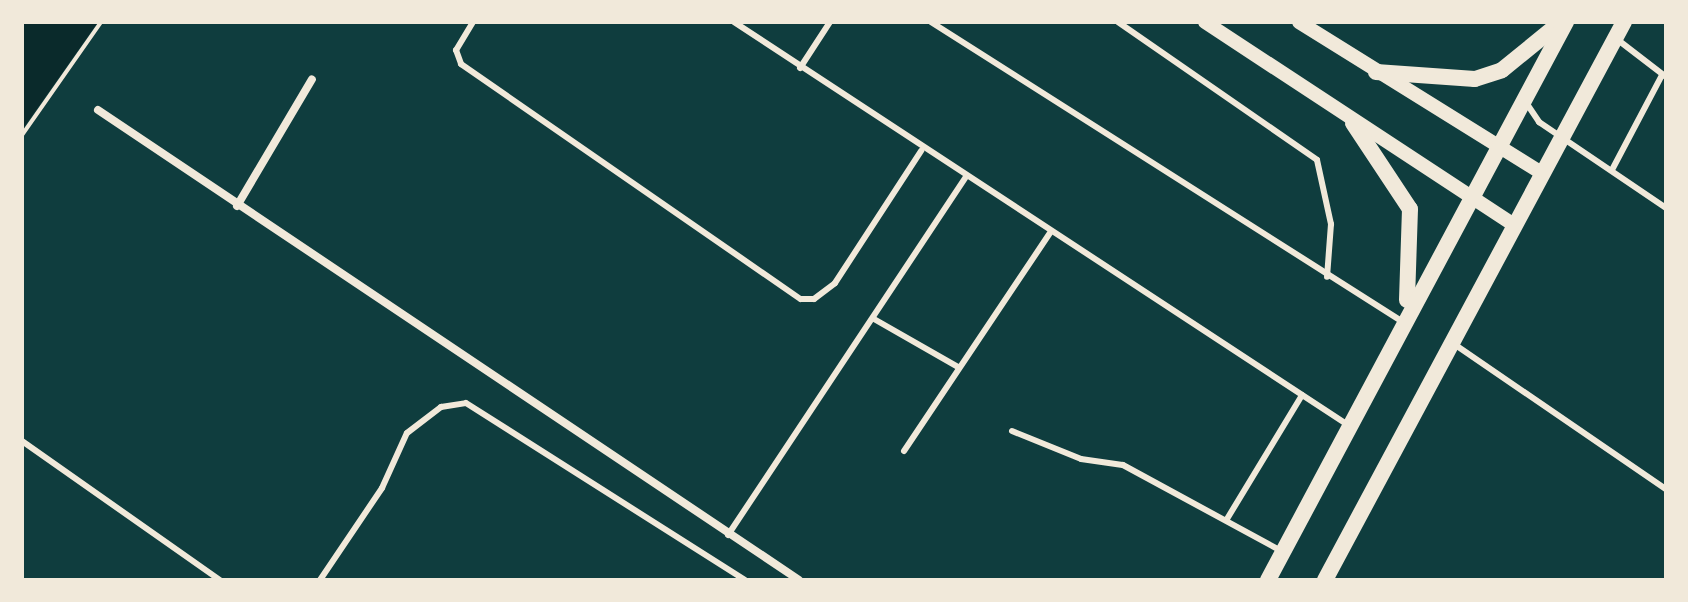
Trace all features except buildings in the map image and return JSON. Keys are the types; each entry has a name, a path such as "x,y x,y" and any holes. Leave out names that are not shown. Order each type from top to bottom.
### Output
{"main road":[{"path":"1376,72 1475,79 1502,70 1564,22"},
{"path":"1268,580 1564,22"},
{"path":"1325,580 1624,22"},
{"path":"1353,123 1410,209 1413,265 1403,322"}],"street":[{"path":"1205,22 1353,123 1514,225"},
{"path":"1299,22 1497,149 1543,174"},
{"path":"237,206 312,79"},
{"path":"98,110 799,580"}],"lane":[{"path":"473,22 456,50 461,64 801,299 814,299 835,283 921,151"},
{"path":"734,22 921,151 1348,425"},
{"path":"800,68 830,22"},
{"path":"931,22 1327,277 1403,322"},
{"path":"1118,22 1317,160 1331,224 1327,277"},
{"path":"1613,168 1664,76 1615,38"},
{"path":"1525,97 1529,112 1565,133 1666,208"},
{"path":"728,535 965,178"},
{"path":"904,451 1050,233"},
{"path":"874,319 958,367"},
{"path":"1451,342 1666,489"},
{"path":"1227,519 1302,395"},
{"path":"320,580 382,488 407,433 441,407 466,403 745,580"},
{"path":"1012,431 1081,459 1123,465 1283,552"},
{"path":"22,441 220,580"}],"path":[{"path":"22,135 101,22"}],"water":[{"path":"22,22 98,22 22,130"}]}
